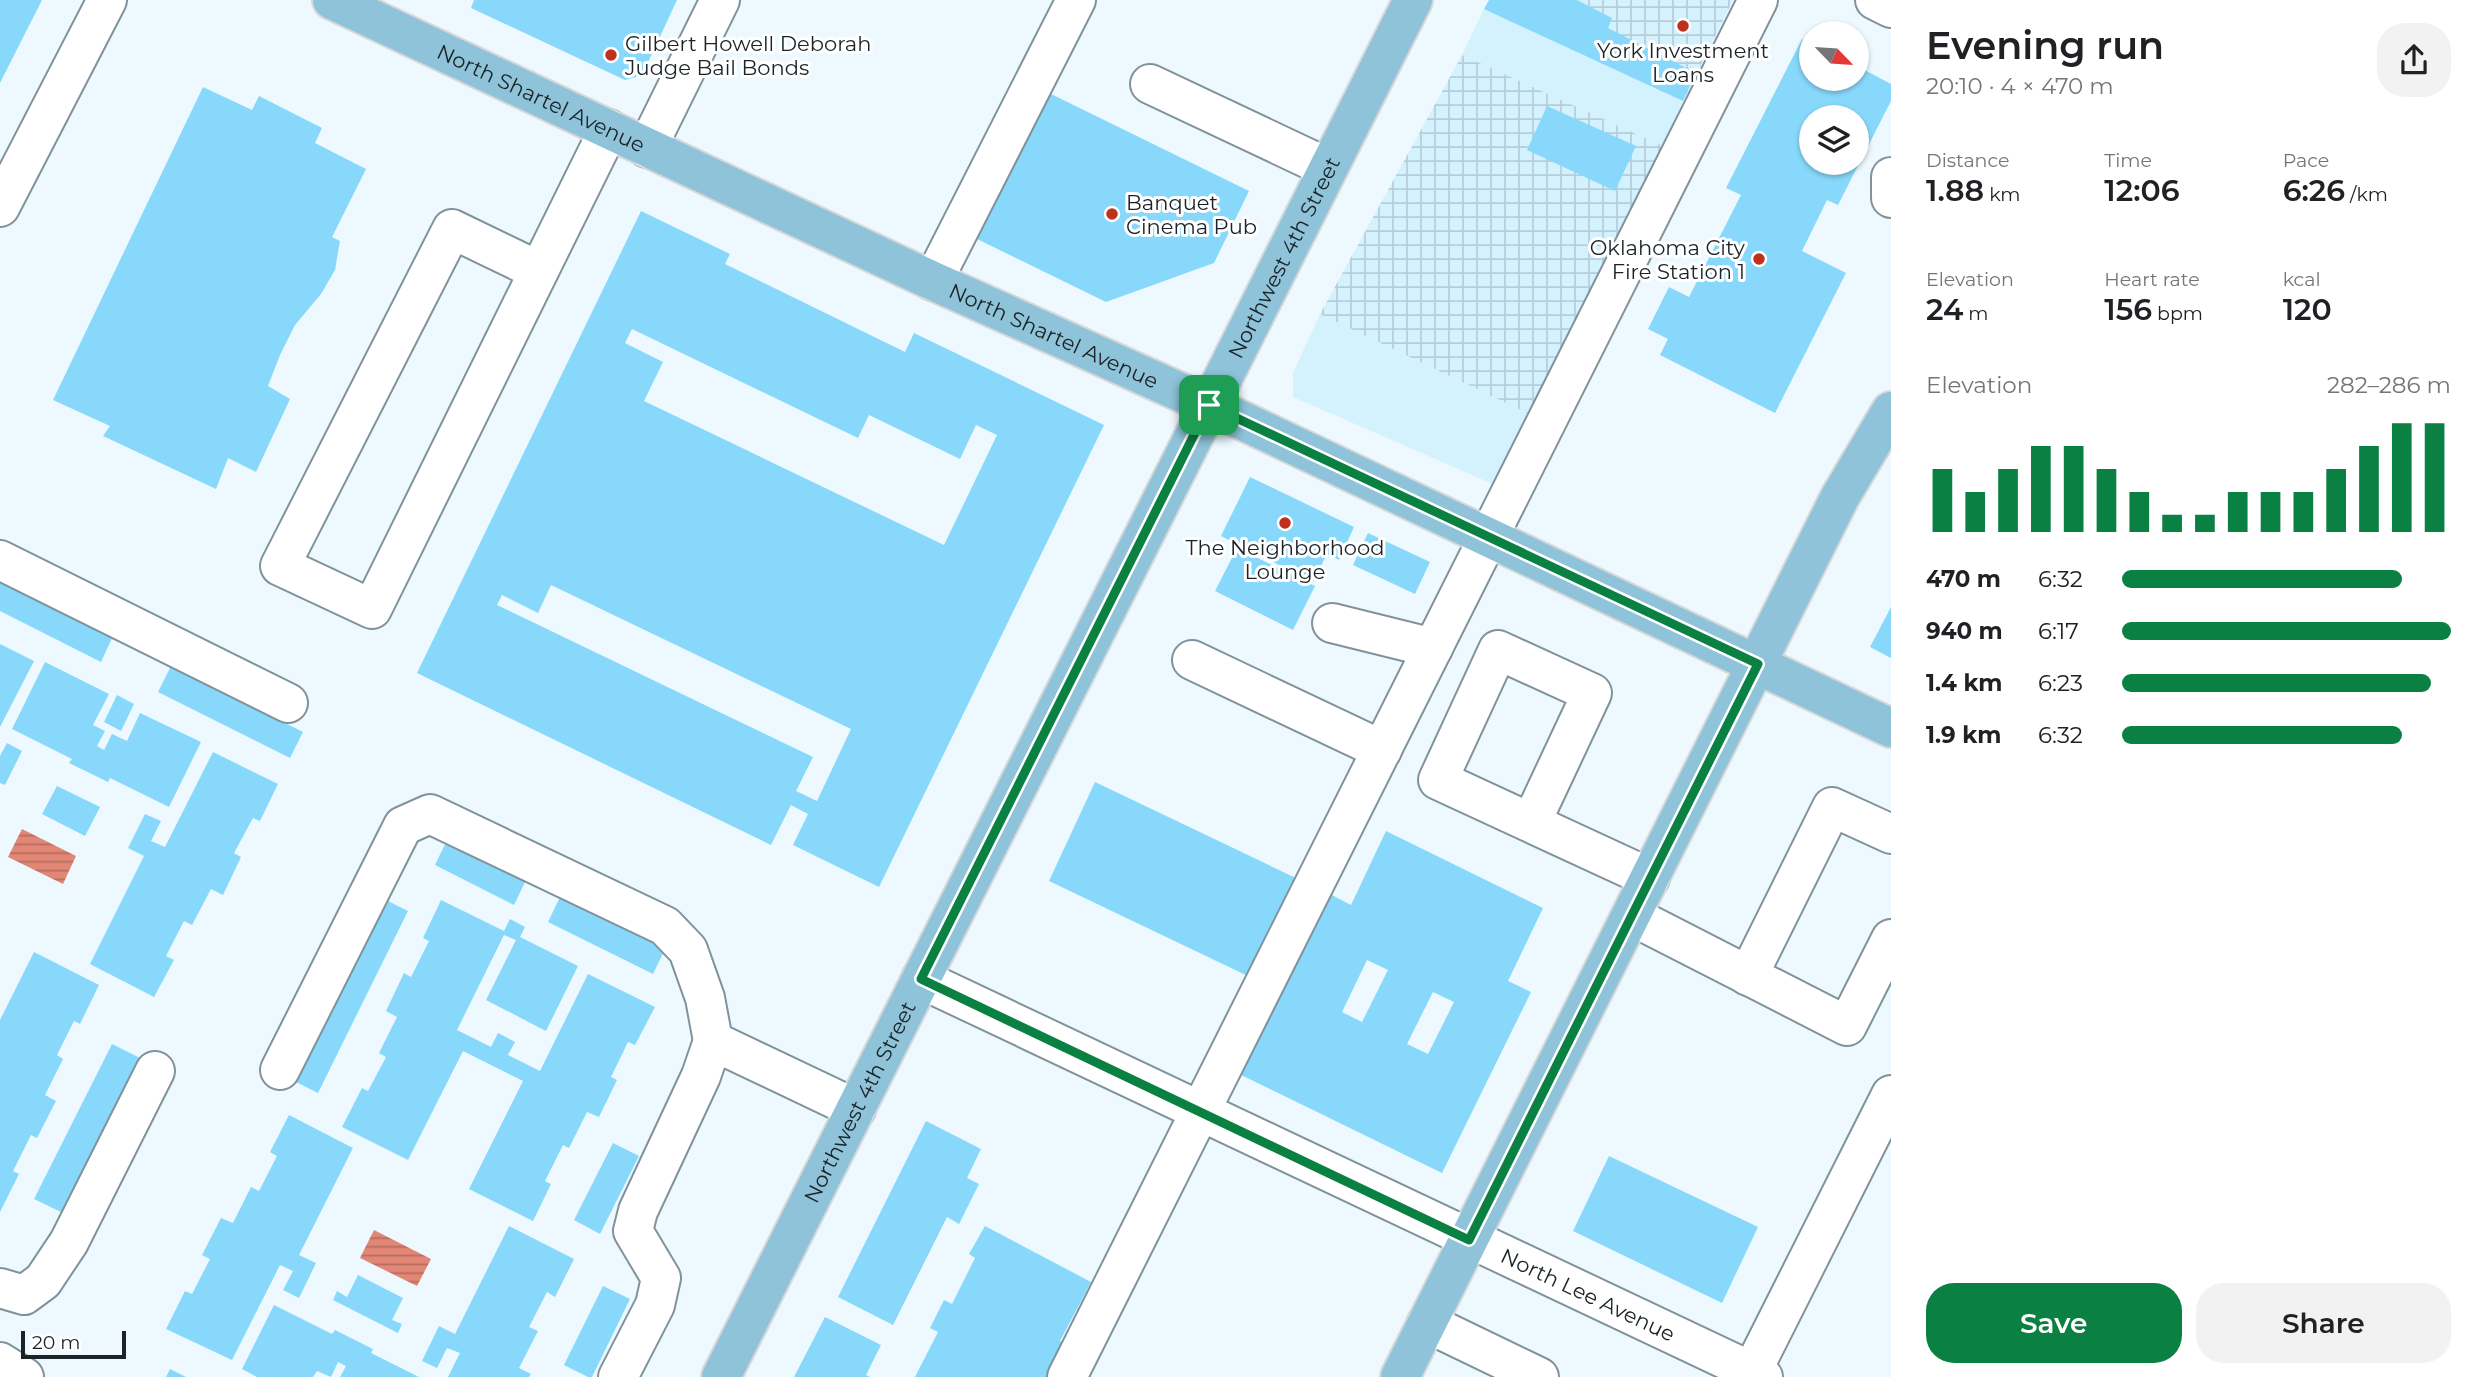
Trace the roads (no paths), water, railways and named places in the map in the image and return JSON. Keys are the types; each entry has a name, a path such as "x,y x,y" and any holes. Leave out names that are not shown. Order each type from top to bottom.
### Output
{"main road":[{"name":"North Shartel Avenue","path":"332,0 933,281 1209,405 1891,727"},
{"name":"Northwest 4th Street","path":"721,1377 1413,0"},
{"path":"1400,1377 1840,497 1891,411"}],"street":[{"path":"0,207 107,0"},
{"path":"647,148 720,0"},
{"path":"933,281 1076,0"},
{"path":"1067,1377 1758,0"},
{"path":"1875,0 1891,8"},
{"path":"1150,84 1328,168"},
{"path":"539,271 452,229 280,566 372,609 539,271 609,129"},
{"path":"1891,177 1891,198"},
{"path":"0,561 288,703"},
{"path":"1332,623 1433,648"},
{"path":"1531,823 1592,693 1498,650 1438,780 1531,823 1650,878"},
{"path":"1192,660 1381,750"},
{"path":"1748,975 1832,807 1891,834"},
{"path":"280,1070 403,826 430,814 665,926 688,950 705,998 713,1041 701,1076 638,1210 633,1231 661,1278 655,1305 618,1377"},
{"path":"1632,916 1847,1026 1891,939"},
{"name":"North Lee Avenue","path":"921,979 1755,1375"},
{"path":"713,1041 856,1109"},
{"path":"0,1288 24,1295 43,1281 69,1242 155,1071"},
{"path":"1755,1375 1891,1095"},
{"path":"1427,1323 1539,1377"},
{"path":"0,1362 24,1377"}],"place":[{"name":"York Investment Loans","path":"1683,26"},
{"name":"Gilbert Howell Deborah Judge Bail Bonds","path":"611,55"},
{"name":"Banquet Cinema Pub","path":"1112,214"},
{"name":"Oklahoma City Fire Station 1","path":"1759,259"},
{"name":"The Neighborhood Lounge","path":"1285,523"}]}
